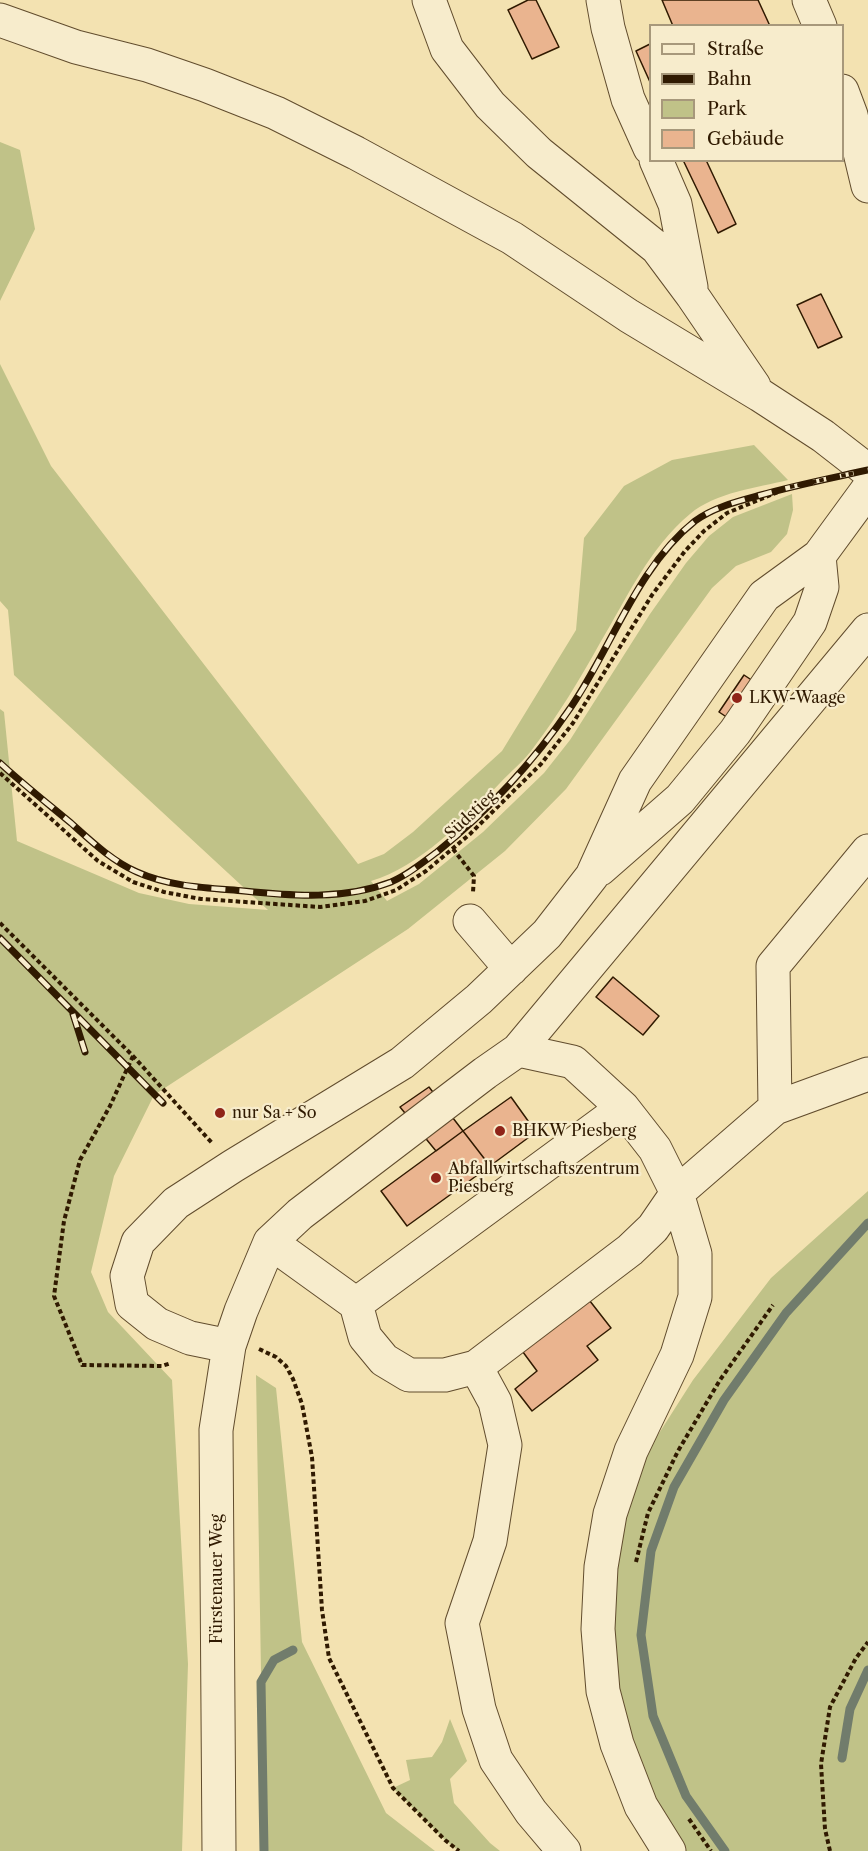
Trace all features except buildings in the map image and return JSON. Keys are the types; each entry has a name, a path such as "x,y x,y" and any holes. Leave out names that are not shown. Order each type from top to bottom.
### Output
{"street":[{"path":"429,0 447,49 490,105 538,153 657,248 693,295 760,395"},
{"path":"603,0 608,28 628,99 649,144"},
{"path":"808,0 819,24"},
{"path":"0,20 76,47 147,65 205,85 276,113 356,153 512,238 629,315 823,436 868,471"},
{"path":"844,94 868,186"},
{"path":"657,162 675,204 693,295"},
{"path":"592,876 635,781 706,677 764,596 819,556 868,489"},
{"path":"229,1346 190,1338 157,1324 132,1304 127,1276 138,1242 176,1203 402,1064 479,999 548,933 592,876 680,799 735,732 810,622 822,587 819,556"},
{"path":"868,630 518,1050 300,1214 270,1242 356,1304 365,1337 384,1360 409,1375 445,1375 476,1367 630,1250 653,1228 677,1193 775,1108 868,1074"},
{"path":"775,1108 773,966 868,851"},
{"path":"470,921 511,969"},
{"path":"518,1050 573,1062 623,1108 656,1149 677,1193 695,1254 695,1298 677,1355 632,1451 610,1514 601,1567 598,1629 603,1691 617,1744 641,1806 669,1851"},
{"path":"356,1304 623,1108"},
{"name":"Fürstenauer Weg","path":"219,1851 216,1430 229,1346 240,1311 270,1242"},
{"path":"476,1367 495,1402 505,1445 490,1541 462,1623 479,1709 496,1761 531,1812 564,1851"}],"path":[{"name":"Südstieg","path":"0,773 98,861 133,882 164,892 201,899 320,907 365,901 396,890 426,872 541,764 573,723 652,595 685,551 704,531 727,513 790,487 868,471"},
{"path":"453,849 474,876"},
{"path":"0,923 133,1056 233,1166"},
{"path":"636,1563 648,1513 678,1451 720,1380 773,1305"},
{"path":"229,1346 251,1346 276,1357 286,1366 293,1378 302,1404 312,1456 322,1610 329,1658 393,1788 444,1840 459,1851"},
{"path":"830,1851 825,1829 821,1764 830,1707 856,1658 868,1642"},
{"path":"686,1815 711,1851"}],"green space":[{"path":"0,142 20,150 35,229 0,301"},
{"path":"0,364 51,466 358,864 384,854 413,832 502,751 576,630 584,538 624,486 672,460 754,445 788,480 724,496 700,507 675,527 640,574 569,696 526,756 472,812 441,840 407,865 371,881 387,901 419,884 483,832 544,773 570,740 650,614 686,563 709,536 733,517 792,494 793,510 787,534 771,552 736,566 712,588 566,789 505,851 408,929 154,1095 114,1176 91,1272 108,1312 172,1380 188,1664 182,1851 0,1851 0,709 4,712 17,841 139,893 189,904 268,910 14,675 8,610 0,601"},
{"path":"868,1191 868,1851 686,1851 662,1819 620,1716 608,1627 618,1542 642,1460 693,1380 771,1278"},
{"path":"256,1375 276,1388 302,1642 386,1813 435,1851 264,1851"},
{"path":"450,1719 467,1761 450,1779 454,1803 500,1851 459,1851 393,1788 410,1780 406,1760 432,1757 442,1742"}],"waterway":[{"path":"725,1851 686,1796 653,1716 641,1635 651,1551 674,1487 724,1400 786,1313 868,1223"},
{"path":"264,1851 261,1682 274,1660 293,1650"},
{"path":"842,1758 850,1709 868,1670"}],"railway":[{"path":"0,763 102,850 137,872 163,881 190,886 300,895 355,892 391,882 415,868 456,836 526,766 557,727 586,684 641,584 657,561 695,521 718,508 744,500 868,470"},
{"path":"0,938 163,1103"},
{"path":"73,1014 85,1052"}],"place":[{"name":"LKW-Waage","path":"737,698"},
{"name":"nur Sa + So","path":"220,1113"},
{"name":"BHKW Piesberg","path":"500,1131"},
{"name":"Abfallwirtschaftszentrum Piesberg","path":"436,1178"}]}
